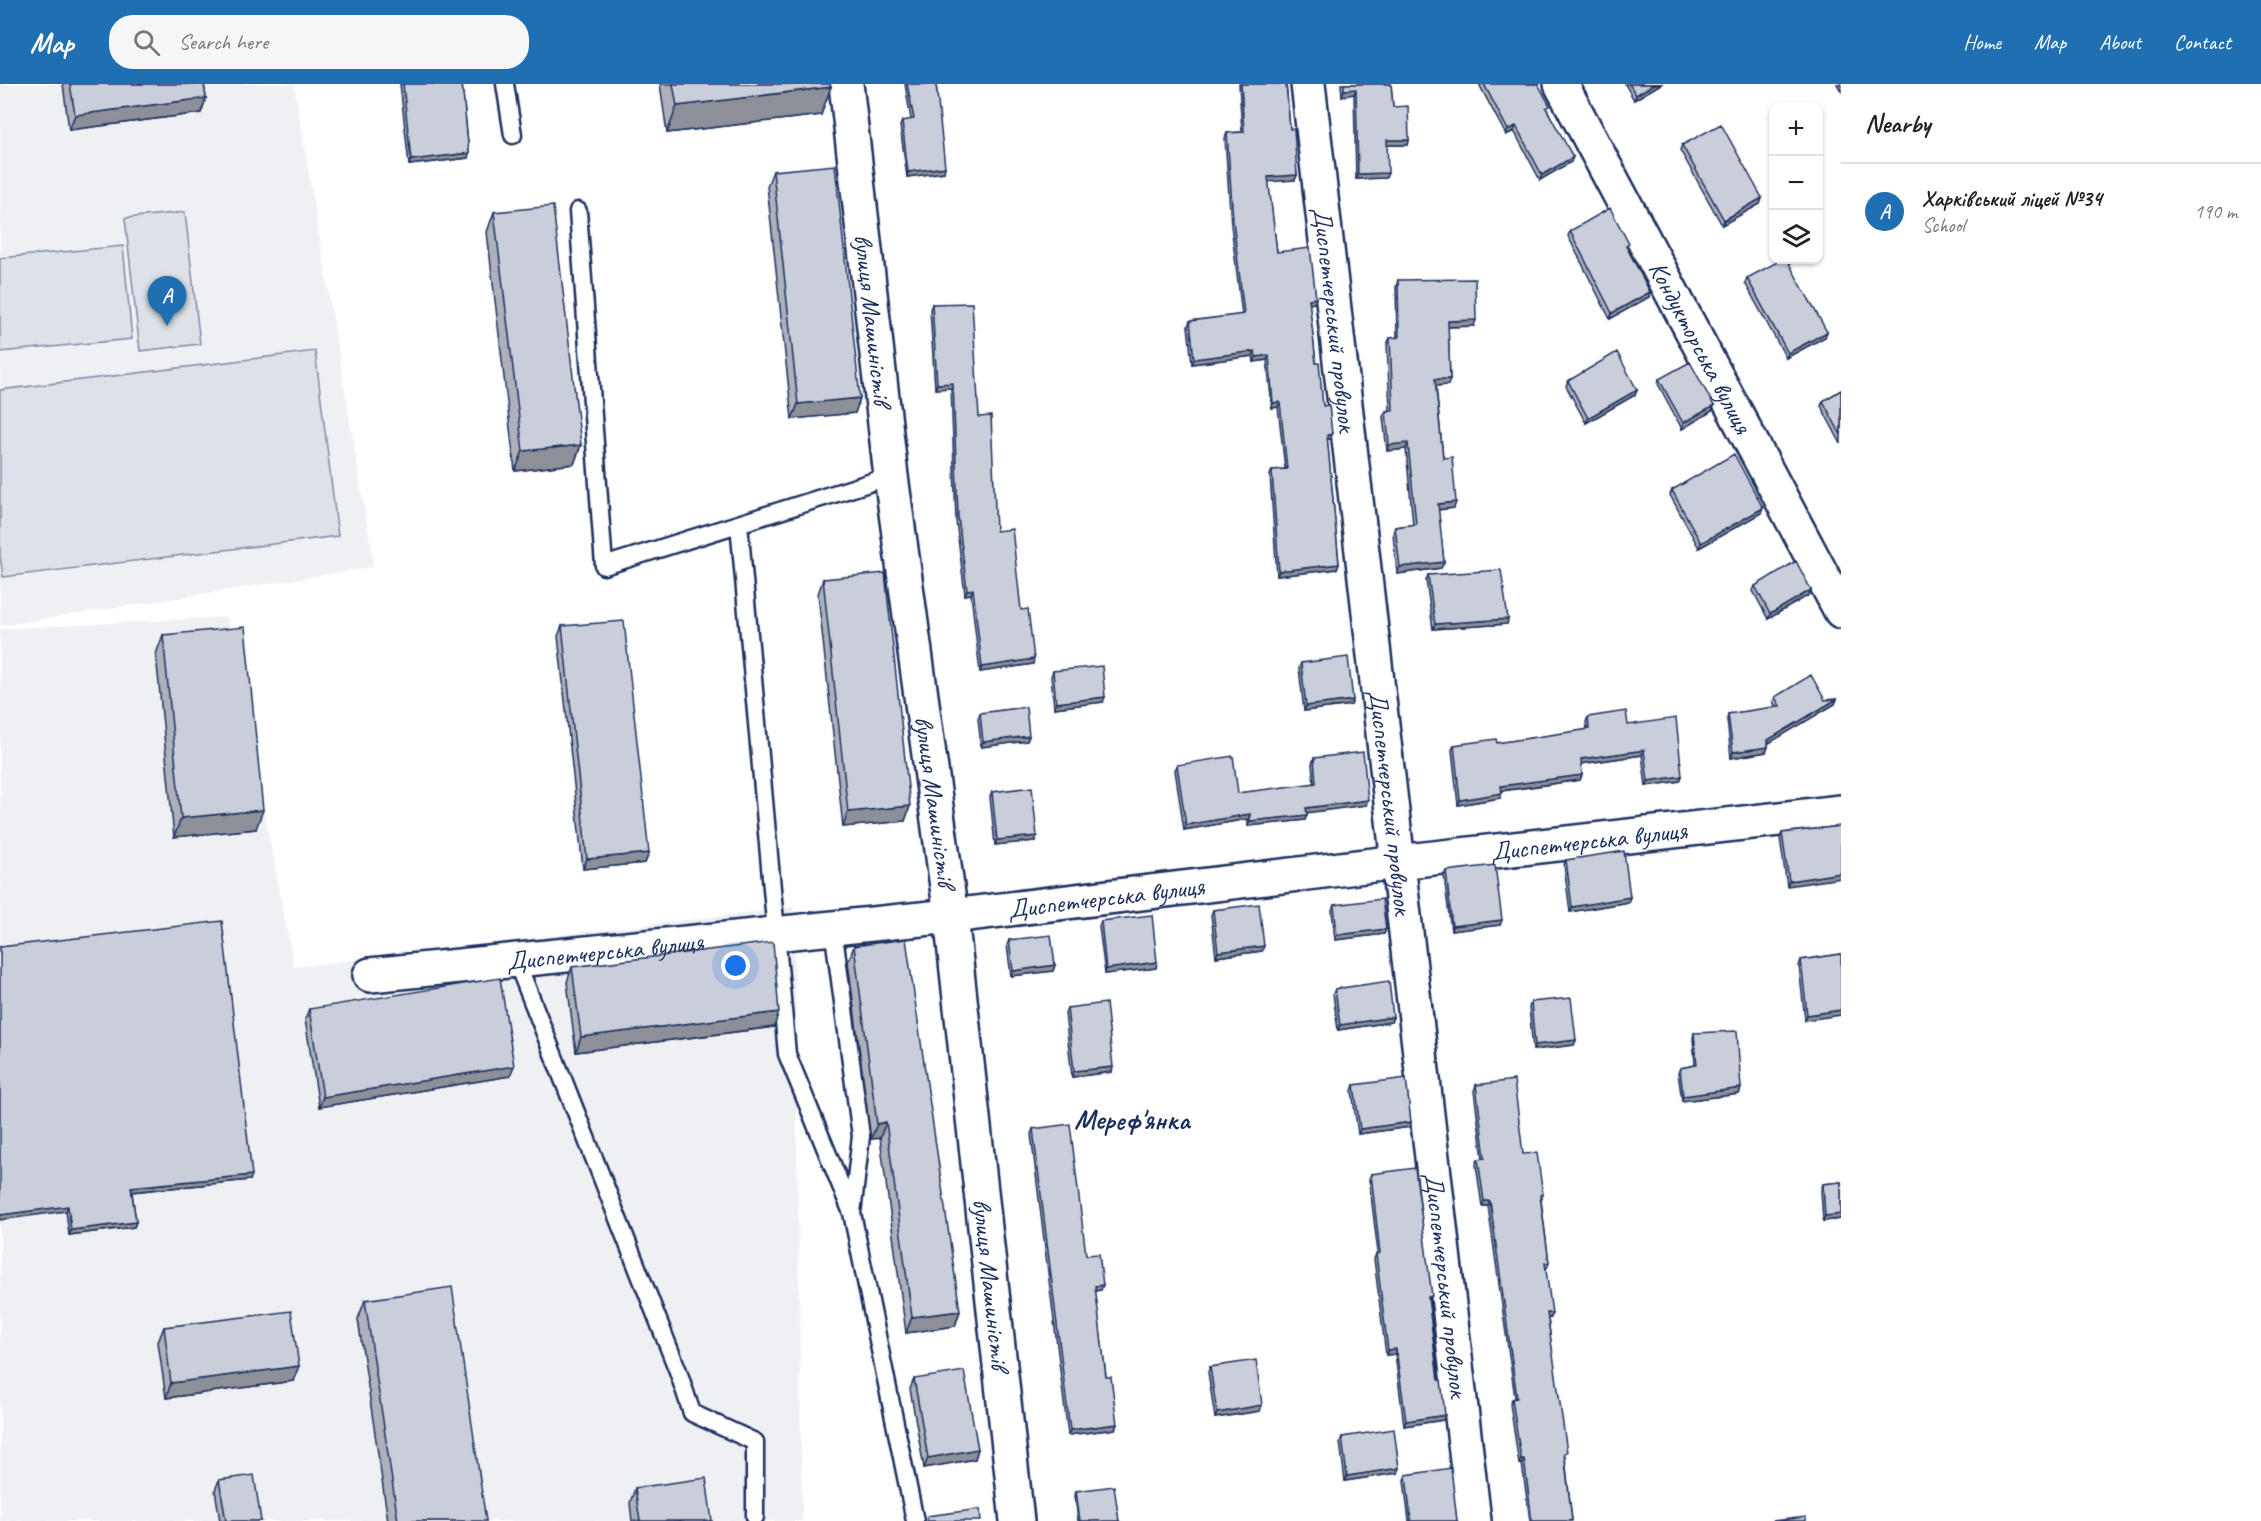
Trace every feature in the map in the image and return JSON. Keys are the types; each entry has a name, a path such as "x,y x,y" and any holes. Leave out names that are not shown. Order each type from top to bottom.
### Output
{"street":[{"name":"вулиця Машиністів","path":"846,84 891,476 951,916 1017,1521"},
{"name":"Диспетчерський провулок","path":"1308,84 1474,1521"},
{"name":"Кондукторська вулиця","path":"1561,84 1841,611"},
{"name":"Диспетчерська вулиця","path":"370,975 951,916 1841,812"}],"lane":[{"path":"504,84 513,135"},
{"path":"578,212 604,566 891,476"},
{"path":"739,524 787,1054 852,1214 915,1521"},
{"path":"833,928 861,1136 852,1214"},
{"path":"516,960 678,1371 692,1413 754,1442 754,1517"}],"shaded area":[{"path":"0,84 294,84 374,567 0,626"},
{"path":"185,212 200,344 140,351 125,218"},
{"path":"123,246 132,339 0,352 0,258"},
{"path":"315,351 338,536 3,577 0,556 0,390"},
{"path":"227,617 294,967 794,907 802,1521 0,1521 0,629"}],"building":[{"path":"70,84 204,84 206,98 75,115"},
{"path":"403,84 462,84 469,153 411,160"},
{"path":"673,84 830,84 831,87 677,106"},
{"path":"907,84 936,84 945,167 908,172 902,121 914,119"},
{"path":"1241,84 1286,84 1290,129 1294,129 1297,175 1268,177 1277,252 1310,248 1316,298 1309,299 1323,406 1329,405 1332,434 1327,435 1339,564 1279,571 1272,470 1287,469 1280,402 1273,403 1269,355 1256,357 1255,351 1194,359 1190,321 1244,314 1233,220 1227,133 1244,132"},
{"path":"1344,84 1391,84 1393,107 1408,106 1409,140 1387,140 1388,173 1358,174 1356,89 1344,90"},
{"path":"1484,84 1538,84 1550,106 1546,108 1573,157 1542,175 1516,126 1508,130"},
{"path":"1629,84 1654,84 1636,95"},
{"path":"1721,124 1762,198 1724,220 1682,145"},
{"path":"835,165 860,398 798,404 773,171"},
{"path":"553,206 581,445 523,451 494,212"},
{"path":"1610,208 1629,244 1626,246 1650,292 1612,313 1570,231"},
{"path":"1773,264 1789,264 1827,332 1788,353 1747,278"},
{"path":"1475,279 1476,320 1448,321 1450,379 1435,379 1443,458 1452,457 1456,502 1438,504 1444,562 1400,567 1395,527 1416,524 1408,443 1389,445 1386,411 1393,410 1390,338 1399,337 1398,280"},
{"path":"972,303 979,417 991,416 996,531 1012,529 1021,610 1028,609 1034,659 982,667 973,589 967,590 958,516 953,383 937,384 932,304"},
{"path":"1617,352 1637,390 1588,418 1568,381"},
{"path":"1690,362 1714,406 1683,423 1659,379"},
{"path":"1841,390 1841,435 1823,401"},
{"path":"1734,454 1763,508 1701,543 1672,490"},
{"path":"1796,561 1811,590 1770,614 1755,586"},
{"path":"1501,570 1508,619 1435,624 1428,575"},
{"path":"885,573 910,806 848,812 823,579"},
{"path":"624,621 649,853 587,859 562,626"},
{"path":"245,627 263,810 181,818 163,635"},
{"path":"1348,657 1353,700 1306,706 1301,663"},
{"path":"1102,666 1105,697 1056,703 1053,671"},
{"path":"1811,675 1825,700 1837,699 1768,740 1768,747 1733,752 1728,714 1780,706 1775,697"},
{"path":"1026,707 1029,736 983,742 980,713"},
{"path":"1626,711 1628,725 1676,718 1682,776 1648,781 1644,750 1581,759 1582,775 1501,786 1502,793 1460,800 1454,745 1496,739 1497,743 1589,729 1588,717"},
{"path":"1363,752 1368,800 1306,808 1307,815 1250,821 1250,814 1186,825 1177,765 1233,756 1238,793 1316,783 1314,758"},
{"path":"1032,787 1037,836 997,840 992,792"},
{"path":"1841,826 1841,873 1789,881 1782,833"},
{"path":"1624,851 1630,897 1572,907 1566,860"},
{"path":"1495,865 1502,920 1452,926 1446,871"},
{"path":"1382,899 1386,929 1337,935 1334,905"},
{"path":"1259,904 1264,946 1218,952 1213,910"},
{"path":"1152,915 1157,962 1106,969 1101,921"},
{"path":"222,921 252,1175 131,1187 136,1222 71,1230 68,1206 0,1215 0,947"},
{"path":"1051,935 1055,965 1013,971 1009,940"},
{"path":"906,939 960,1311 912,1317 886,1122 877,1124 854,946"},
{"path":"773,942 779,1012 581,1037 572,967"},
{"path":"1841,954 1841,1010 1807,1015 1801,960"},
{"path":"500,978 514,1066 323,1097 309,1009"},
{"path":"1389,981 1393,1017 1340,1025 1335,989"},
{"path":"1571,998 1576,1040 1535,1045 1531,1002"},
{"path":"1106,1003 1113,1067 1074,1071 1067,1008"},
{"path":"1737,1031 1741,1088 1683,1096 1680,1068 1697,1065 1694,1033"},
{"path":"1406,1078 1411,1122 1360,1129 1354,1085"},
{"path":"1514,1080 1523,1154 1537,1153 1543,1195 1540,1195 1549,1263 1545,1263 1552,1313 1547,1313 1567,1452 1564,1453 1572,1520 1569,1521 1532,1521 1524,1459 1521,1459 1512,1399 1517,1398 1490,1201 1484,1201 1478,1159 1485,1158 1476,1085"},
{"path":"1070,1124 1086,1255 1099,1254 1103,1285 1095,1286 1106,1377 1111,1377 1117,1424 1070,1430 1033,1129"},
{"path":"1415,1168 1432,1296 1428,1297 1438,1380 1441,1380 1445,1415 1406,1421 1396,1349 1388,1350 1376,1254 1380,1253 1371,1174"},
{"path":"1841,1182 1841,1214 1825,1216 1823,1184"},
{"path":"452,1287 486,1521 398,1521 365,1300"},
{"path":"291,1311 299,1366 171,1383 164,1327"},
{"path":"1256,1360 1262,1405 1217,1413 1210,1367"},
{"path":"964,1371 978,1449 928,1458 914,1379"},
{"path":"1394,1429 1399,1468 1347,1476 1342,1437"},
{"path":"1451,1468 1457,1521 1411,1521 1406,1475"},
{"path":"254,1475 261,1521 226,1521 219,1480"},
{"path":"706,1478 712,1521 640,1521 635,1488"},
{"path":"1114,1486 1119,1521 1080,1521 1076,1491"},
{"path":"980,1509 981,1521 927,1521 927,1516"},
{"path":"1806,1517 1806,1521 1772,1521"}],"place":[{"name":"Харківський ліцей №34","path":"167,326"}],"district":[{"name":"Мереф'янка","path":"1132,1119"}]}
